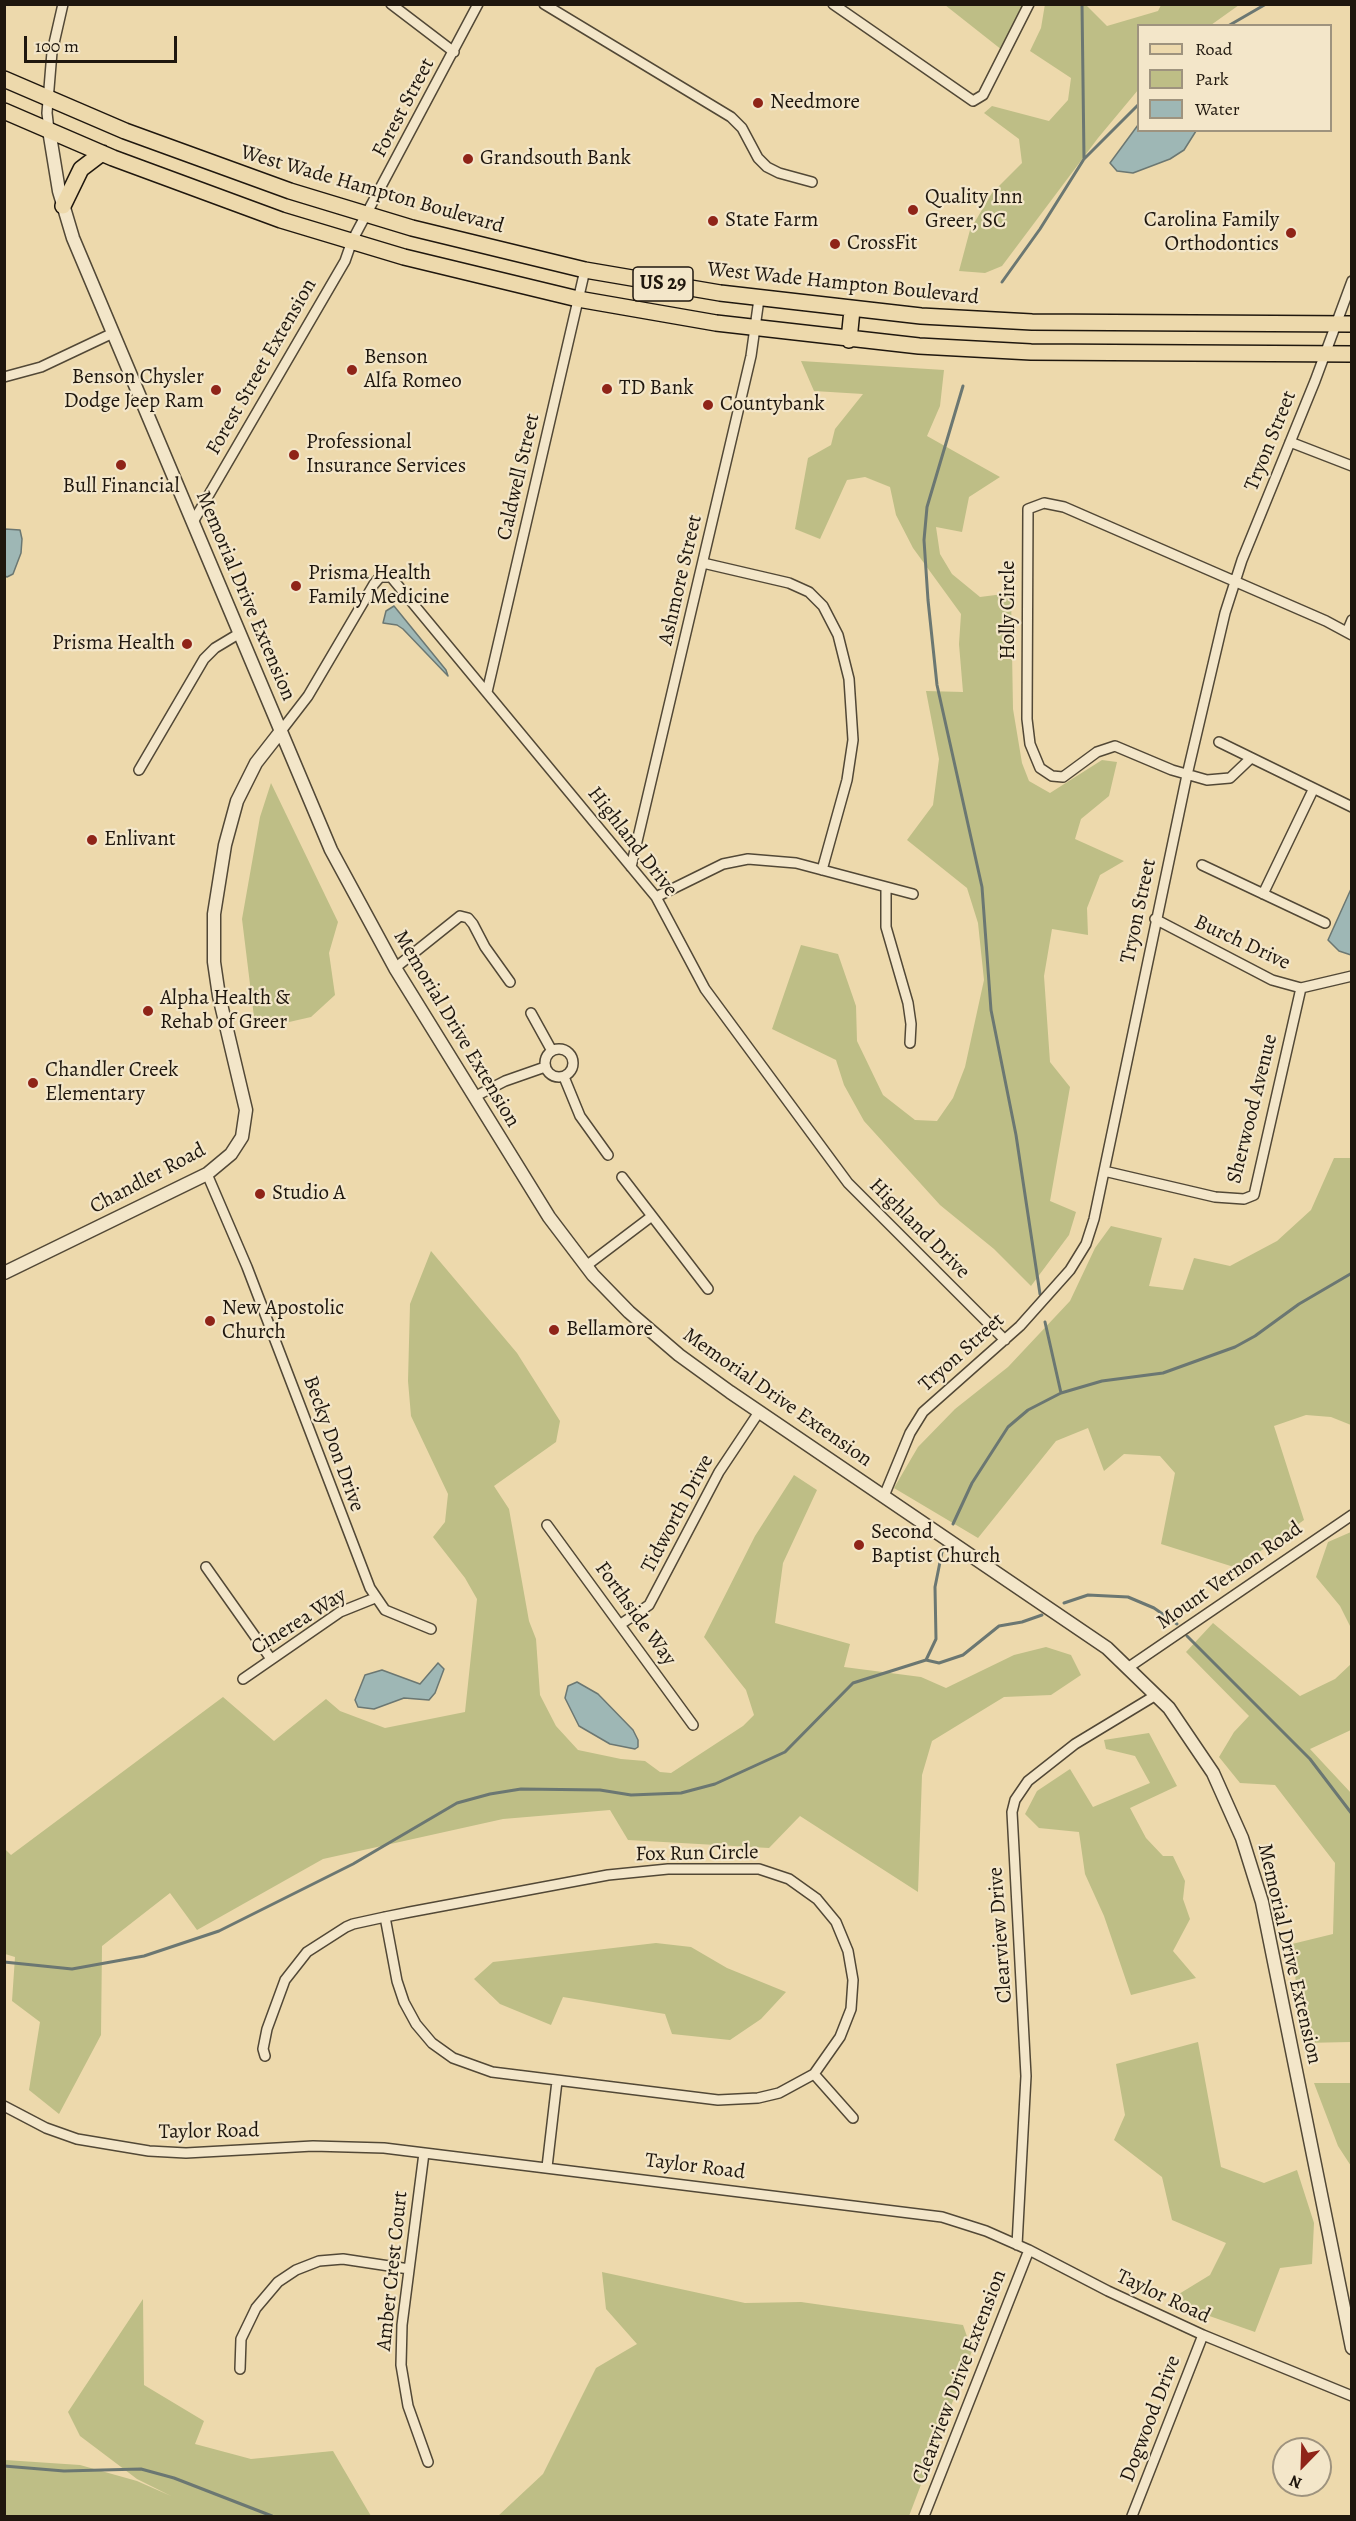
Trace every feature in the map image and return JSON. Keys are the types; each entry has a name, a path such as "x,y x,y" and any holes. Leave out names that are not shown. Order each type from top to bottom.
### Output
{"main road":[{"name":"West Wade Hampton Boulevard","path":"4,79 214,165 462,272 578,299 755,328 849,340 1031,352 1352,354"},
{"name":"West Wade Hampton Boulevard","path":"4,111 204,193 359,228 469,243 585,270 759,298 852,310 1032,322 1352,324"},
{"path":"63,206 81,169 102,153"},
{"path":"849,340 852,310"}],"street":[{"path":"50,130 48,97 52,52 63,4"},
{"path":"391,4 454,52"},
{"name":"Forest Street","path":"359,228 478,4"},
{"path":"544,4 731,117 742,128 758,158 767,167 779,173 812,182"},
{"path":"833,4 973,101 983,95 1029,4"},
{"name":"Memorial Drive Extension","path":"50,130 63,206 73,238 332,850 394,968 549,1217 586,1266 629,1312 660,1340 759,1412 1079,1627 1129,1667 1185,1729 1213,1773 1232,1810 1252,1868 1269,1938 1352,2348"},
{"name":"Forest Street Extension","path":"193,522 345,261 359,228"},
{"name":"Caldwell Street","path":"487,692 585,270"},
{"name":"Tryon Street","path":"884,1496 910,1434 923,1412 1005,1340 1053,1290 1080,1257 1091,1230 1155,919 1210,672 1235,581 1352,281"},
{"name":"Ashmore Street","path":"631,867 751,356 759,298"},
{"path":"4,377 41,367 113,333"},
{"path":"1290,442 1352,466"},
{"name":"Holly Circle","path":"1187,775 1115,746 1097,752 1063,777 1048,774 1036,762 1027,719 1028,509 1044,503 1064,507 1235,581"},
{"path":"703,563 789,583 809,592 824,606 838,635 849,679 854,740 847,780 822,870"},
{"name":"Highland Drive","path":"281,731 308,696 374,584 380,577 387,575 396,581 656,897 705,989 849,1183 1005,1340"},
{"path":"1235,581 1349,633 1352,620"},
{"path":"139,770 204,659 215,648 240,633"},
{"name":"Chandler Road","path":"4,1273 207,1174 237,1147 246,1118 214,962 214,914 232,814 244,784 256,763 281,731"},
{"path":"1219,742 1313,790 1352,807"},
{"path":"1187,775 1206,780 1230,778 1250,759"},
{"path":"1263,894 1313,790"},
{"path":"656,897 723,864 759,859 796,863 913,894"},
{"path":"1202,866 1325,923"},
{"path":"886,888 886,927 908,1003 911,1024 910,1043"},
{"path":"394,968 460,916 468,918 473,924 484,947 510,982"},
{"name":"Burch Drive","path":"1155,919 1258,975 1301,988 1352,976"},
{"name":"Sherwood Avenue","path":"1104,1171 1215,1197 1244,1199 1254,1195 1301,988"},
{"path":"531,1013 552,1051"},
{"path":"562,1049 572,1056 573,1068 564,1077 551,1075 545,1067 546,1058 552,1051 562,1049"},
{"path":"474,1097 505,1081 545,1067"},
{"path":"564,1077 580,1116 608,1155"},
{"name":"Becky Don Drive","path":"207,1174 247,1267 342,1520 375,1598"},
{"path":"622,1177 708,1288"},
{"path":"586,1266 652,1216"},
{"name":"Tidworth Drive","path":"621,1624 649,1605 719,1472 759,1412"},
{"name":"Mount Vernon Road","path":"1129,1667 1352,1515"},
{"name":"Forthside Way","path":"547,1525 693,1725"},
{"path":"206,1568 272,1659"},
{"path":"375,1598 385,1610 431,1629"},
{"name":"Cinerea Way","path":"243,1679 340,1612 375,1598"},
{"name":"Clearview Drive","path":"1017,2245 1026,2076 1013,1853 1014,1806 1028,1781 1075,1744 1156,1695"},
{"name":"Fox Run Circle","path":"741,1867 776,1874 800,1886 826,1909 843,1935 852,1965 853,1995 847,2023 832,2051 813,2074 779,2092 736,2100 557,2081 476,2068 453,2058 432,2043 416,2024 404,2002 397,1981 386,1917 640,1871 741,1867"},
{"path":"265,2056 263,2049 275,2001 297,1962 317,1944 346,1927 386,1917"},
{"path":"813,2074 853,2118"},
{"path":"547,2167 557,2081"},
{"name":"Taylor Road","path":"4,2106 46,2128 77,2139 149,2151 186,2153 345,2146 547,2167 919,2212 965,2223 1029,2250 1108,2292 1203,2335 1352,2396"},
{"name":"Amber Crest Court","path":"424,2153 402,2325 401,2365 408,2406 428,2462"},
{"name":"Clearview Drive Extension","path":"924,2517 1029,2250"},
{"path":"240,2369 241,2339 256,2307 278,2282 296,2270 319,2261 343,2259 409,2269"},
{"name":"Dogwood Drive","path":"1132,2517 1203,2335"}],"green space":[{"path":"1045,4 1086,5 1107,26 1158,11 1161,5 1239,5 1212,24 1137,24 1137,91 1098,138 1002,266 985,273 959,271 970,230 992,193 1022,163 1019,139 984,113 992,106 1049,121 1068,100 1071,78 1030,51 1041,28"},
{"path":"945,5 1023,5 1002,50"},
{"path":"801,361 944,370 940,406 927,436 1000,477 969,497 962,532 936,527 940,554 952,574 980,597 1011,593 1013,709 1022,763 1029,781 1050,793 1102,760 1117,762 1109,796 1081,819 1075,839 1124,861 1100,875 1087,908 1088,935 1052,929 1044,976 1050,1062 1070,1087 1050,1201 1076,1212 1069,1235 1031,1286 994,1249 940,1205 864,1121 844,1085 836,1060 772,1029 801,945 838,954 856,1006 857,1041 883,1095 915,1120 937,1121 953,1098 965,1067 984,980 978,923 967,888 907,840 933,805 939,759 926,691 963,692 959,644 961,614 913,548 896,515 890,487 865,477 847,480 820,539 795,529 808,458 831,445 835,429 863,394 814,391"},
{"path":"271,783 338,922 329,953 335,995 311,1017 276,1025 255,1025 242,919 260,817"},
{"path":"1334,1158 1351,1158 1351,1425 1331,1417 1306,1415 1274,1426 1304,1520 1237,1568 1161,1544 1175,1473 1160,1456 1124,1454 1104,1471 1088,1428 1056,1441 978,1538 894,1488 918,1447 955,1409 1008,1367 1070,1301 1095,1248 1111,1226 1162,1238 1149,1286 1183,1290 1194,1258 1230,1266 1277,1241 1311,1210"},
{"path":"431,1251 517,1353 560,1421 556,1442 494,1486 509,1509 529,1621 536,1639 540,1695 556,1726 578,1750 621,1759 645,1761 660,1772 671,1773 743,1726 754,1715 746,1690 704,1637 755,1536 794,1475 817,1490 783,1563 775,1623 850,1644 844,1667 921,1677 946,1688 1014,1655 1046,1647 1071,1655 1081,1675 1051,1695 1004,1697 932,1741 922,1775 918,1892 800,1816 769,1848 628,1840 610,1810 503,1819 323,1859 197,1930 170,1893 102,1946 101,2035 59,2114 29,2090 40,2022 12,2001 15,1957 5,1954 5,1849 11,1855 223,1697 274,1741 326,1699 340,1711 385,1728 465,1712 477,1599 465,1578 433,1537 445,1522 448,1494 411,1416 408,1381 410,1304"},
{"path":"1351,1532 1351,1628 1340,1606 1316,1577 1328,1542"},
{"path":"1213,1623 1300,1696 1335,1679 1351,1664 1351,1730 1310,1749 1351,1793 1351,2042 1302,2043 1292,1944 1333,1934 1335,1863 1275,1785 1240,1783 1219,1757 1234,1732 1249,1716 1186,1652"},
{"path":"1149,1733 1177,1786 1130,1808 1146,1838 1163,1856 1173,1856 1185,1881 1183,1899 1190,1919 1173,1951 1196,1978 1131,1995 1104,1916 1085,1874 1079,1832 1039,1828 1025,1814 1037,1791 1070,1769 1093,1807 1150,1783 1135,1756 1106,1749 1104,1740"},
{"path":"656,1943 691,1947 727,1968 786,1992 761,2019 730,2040 672,2034 665,2014 563,1997 551,2025 500,2004 474,1979 493,1962"},
{"path":"1198,2042 1221,2167 1264,2183 1297,2170 1314,2223 1312,2264 1280,2268 1255,2332 1198,2312 1174,2297 1210,2275 1226,2243 1172,2220 1162,2177 1114,2140 1125,2115 1116,2064"},
{"path":"1314,2083 1351,2083 1351,2166 1338,2146"},
{"path":"602,2272 745,2303 801,2302 963,2325 972,2351 909,2516 498,2516 543,2474 596,2368 637,2344 606,2309"},
{"path":"143,2299 144,2385 204,2421 195,2444 251,2459 333,2451 371,2516 5,2516 5,2460 80,2465 137,2481 171,2496 137,2479 80,2436 68,2412"}],"water":[{"path":"1137,126 1137,132 1195,132 1184,150 1170,159 1133,173 1117,171 1110,163"},
{"path":"5,529 20,530 22,539 21,553 13,574 7,577 5,576"},
{"path":"394,606 446,670 448,676 403,629 397,625 383,623 386,611"},
{"path":"1351,889 1351,955 1339,951 1328,940"},
{"path":"438,1663 444,1669 435,1693 429,1700 404,1698 374,1709 358,1707 355,1700 365,1675 382,1670 420,1684"},
{"path":"577,1682 598,1694 633,1730 638,1740 638,1747 635,1749 610,1744 579,1726 565,1698 568,1686"}],"waterway":[{"path":"1082,4 1084,159"},
{"path":"1231,24 1266,4"},
{"path":"1002,282 1040,229 1084,159 1137,106"},
{"path":"963,386 927,507 924,540 928,600 937,685 982,887 991,1010 1016,1135 1040,1294"},
{"path":"953,1524 972,1483 1008,1427 1028,1410 1061,1393 1102,1381 1163,1373 1235,1347 1255,1336 1299,1304 1352,1273"},
{"path":"1045,1322 1061,1393"},
{"path":"926,1660 936,1639 935,1587 943,1547"},
{"path":"1064,1603 1088,1595 1128,1597 1154,1608 1177,1624"},
{"path":"4,1962 72,1969 144,1956 219,1931 353,1864 457,1803 490,1794 521,1789 600,1790 631,1795 681,1793 715,1784 785,1752 853,1683 926,1660 939,1663 963,1655 999,1626 1022,1622 1042,1615"},
{"path":"1187,1636 1310,1759 1352,1814"},
{"path":"4,2466 64,2471 141,2469 174,2478 272,2516"}],"place":[{"name":"Needmore","path":"758,103"},
{"name":"Grandsouth Bank","path":"468,159"},
{"name":"Quality Inn Greer, SC","path":"913,210"},
{"name":"State Farm","path":"713,221"},
{"name":"Carolina Family Orthodontics","path":"1291,233"},
{"name":"CrossFit","path":"835,244"},
{"name":"Benson Alfa Romeo","path":"352,370"},
{"name":"TD Bank","path":"607,389"},
{"name":"Benson Chysler Dodge Jeep Ram","path":"216,390"},
{"name":"Countybank","path":"708,405"},
{"name":"Professional Insurance Services","path":"294,455"},
{"name":"Bull Financial","path":"121,465"},
{"name":"Prisma Health Family Medicine","path":"296,586"},
{"name":"Prisma Health","path":"187,644"},
{"name":"Enlivant","path":"92,840"},
{"name":"Alpha Health & Rehab of Greer","path":"148,1011"},
{"name":"Chandler Creek Elementary","path":"33,1083"},
{"name":"Studio A","path":"260,1194"},
{"name":"New Apostolic Church","path":"210,1321"},
{"name":"Bellamore","path":"554,1330"},
{"name":"Second Baptist Church","path":"859,1545"}]}
